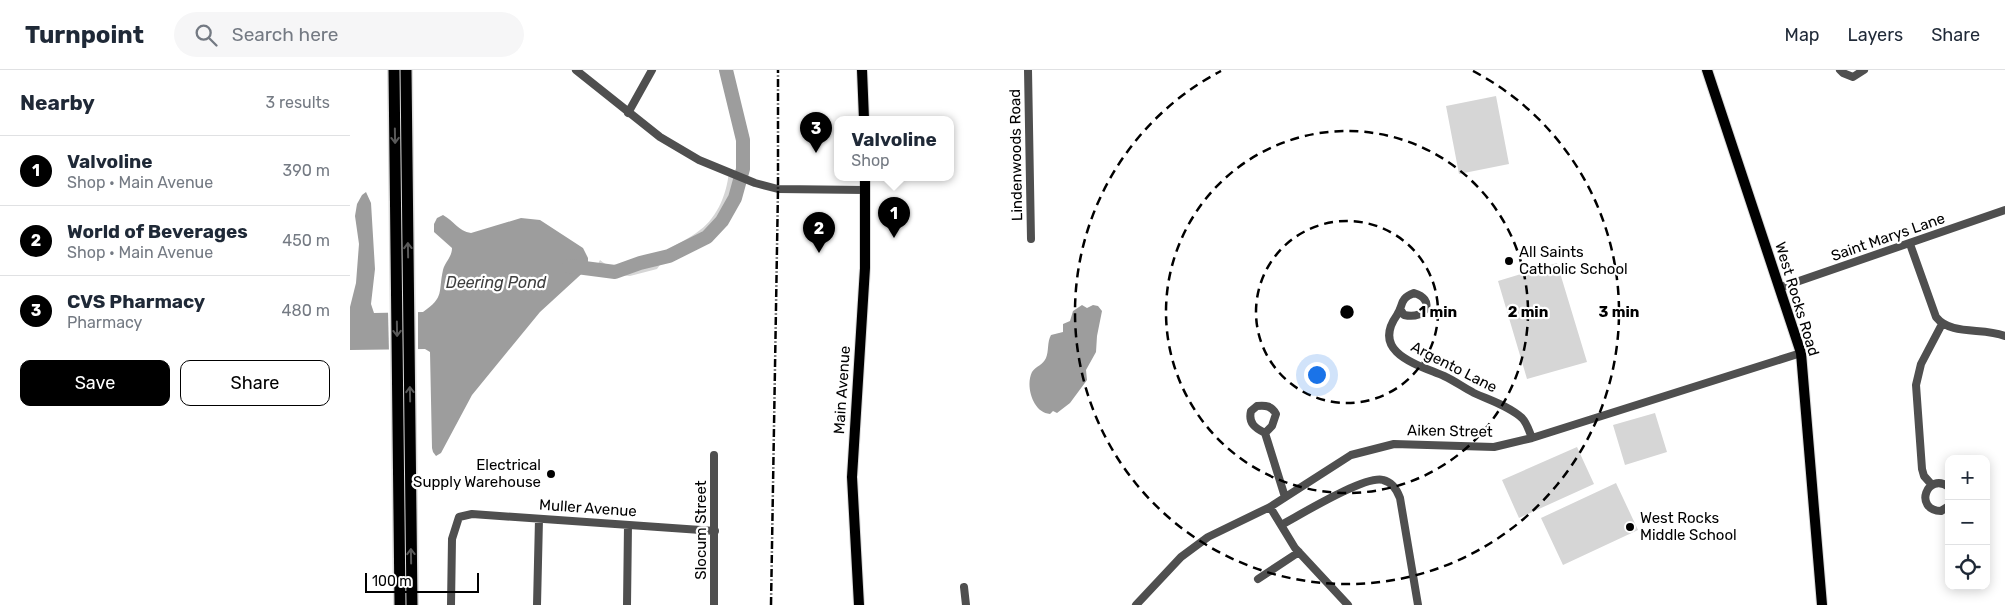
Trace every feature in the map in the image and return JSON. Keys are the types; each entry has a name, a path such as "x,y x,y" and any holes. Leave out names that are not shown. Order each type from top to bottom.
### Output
{"highway":[{"path":"392,70 403,299 409,359 412,605"},
{"path":"400,605 397,359 403,299 406,70"},
{"path":"393,605 393,522 398,471"}],"main road":[{"path":"862,70 864,116"},
{"name":"West Rocks Road","path":"1708,70 1801,353 1822,605"},
{"name":"Main Avenue","path":"859,605 852,477 865,268 865,181"}],"street":[{"path":"576,70 628,113 676,146 699,160 727,172 755,183 778,189 866,190"},
{"path":"628,113 652,70"},
{"name":"Lindenwoods Road","path":"1028,70 1032,239"},
{"path":"1840,70 1853,76 1864,70"},
{"name":"Saint Marys Lane","path":"1779,288 2005,210"},
{"path":"1910,244 1936,317 1942,324 1954,328 1992,332 2005,336"},
{"name":"Argento Lane","path":"1400,310 1389,328 1389,337 1393,347 1405,359 1416,366 1446,377 1510,410 1521,417 1526,423 1532,438"},
{"path":"1932,485 1924,476 1922,469 1916,385 1921,364 1942,324"},
{"name":"Aiken Street","path":"1136,605 1181,557 1208,537 1270,507 1351,455 1394,444 1494,447 1532,438 1801,353"},
{"path":"1265,433 1285,497"},
{"name":"Slocum Street","path":"714,455 714,605"},
{"path":"1282,525 1363,483 1382,479 1392,484 1400,498 1418,605"},
{"path":"1945,485 1941,483 1932,485 1925,495 1927,504 1936,510 1941,511 1945,508"},
{"path":"1270,507 1299,552 1348,605"},
{"name":"Muller Avenue","path":"451,605 452,539 459,517 472,514 715,530"},
{"path":"537,605 539,519"},
{"path":"627,605 628,525"},
{"path":"1258,579 1299,552"},
{"path":"964,587 966,605"}],"shaded area":[{"path":"1496,96 1509,164 1459,174 1446,106"},
{"path":"729,169 736,172 733,189 722,216 711,231 672,254 657,269 630,276 605,274 597,266 600,260 612,267 625,269 653,263 663,252 696,233 706,225 717,211 727,186"},
{"path":"1557,263 1587,362 1527,379 1498,281"},
{"path":"1655,413 1667,452 1625,465 1613,425"},
{"path":"1577,447 1594,484 1519,518 1502,480"},
{"path":"1616,483 1638,530 1563,565 1541,518"}],"water":[{"name":"Deering Pond","path":"366,192 371,203 375,269 371,304 374,313 423,312 438,298 443,270 452,248 434,232 434,224 437,218 443,215 459,228 471,233 521,218 540,220 583,248 588,258 588,268 540,312 472,395 441,453 436,456 432,448 430,352 425,349 350,350 350,307 356,283 359,244 355,216 357,204"},
{"path":"1082,305 1087,308 1093,305 1098,306 1102,311 1096,352 1086,370 1087,380 1070,403 1057,413 1053,411 1050,414 1039,409 1035,404 1030,391 1030,378 1035,368 1046,358 1051,335 1063,332 1063,324 1070,321 1073,311"}],"pier":[{"path":"418,310 418,351 389,352 388,311"}],"waterway":[{"path":"569,266 615,272 640,263 669,256 707,237 722,221 735,198 743,169 743,140 726,70"}],"railway":[{"path":"771,605 778,189 778,70"}],"place":[{"name":"CVS Pharmacy","path":"816,153"},
{"name":"Valvoline","path":"894,238"},
{"name":"World of Beverages","path":"819,253"},
{"name":"All Saints Catholic School","path":"1509,261"},
{"name":"Electrical Supply Warehouse","path":"551,474"},
{"name":"West Rocks Middle School","path":"1630,527"}]}
